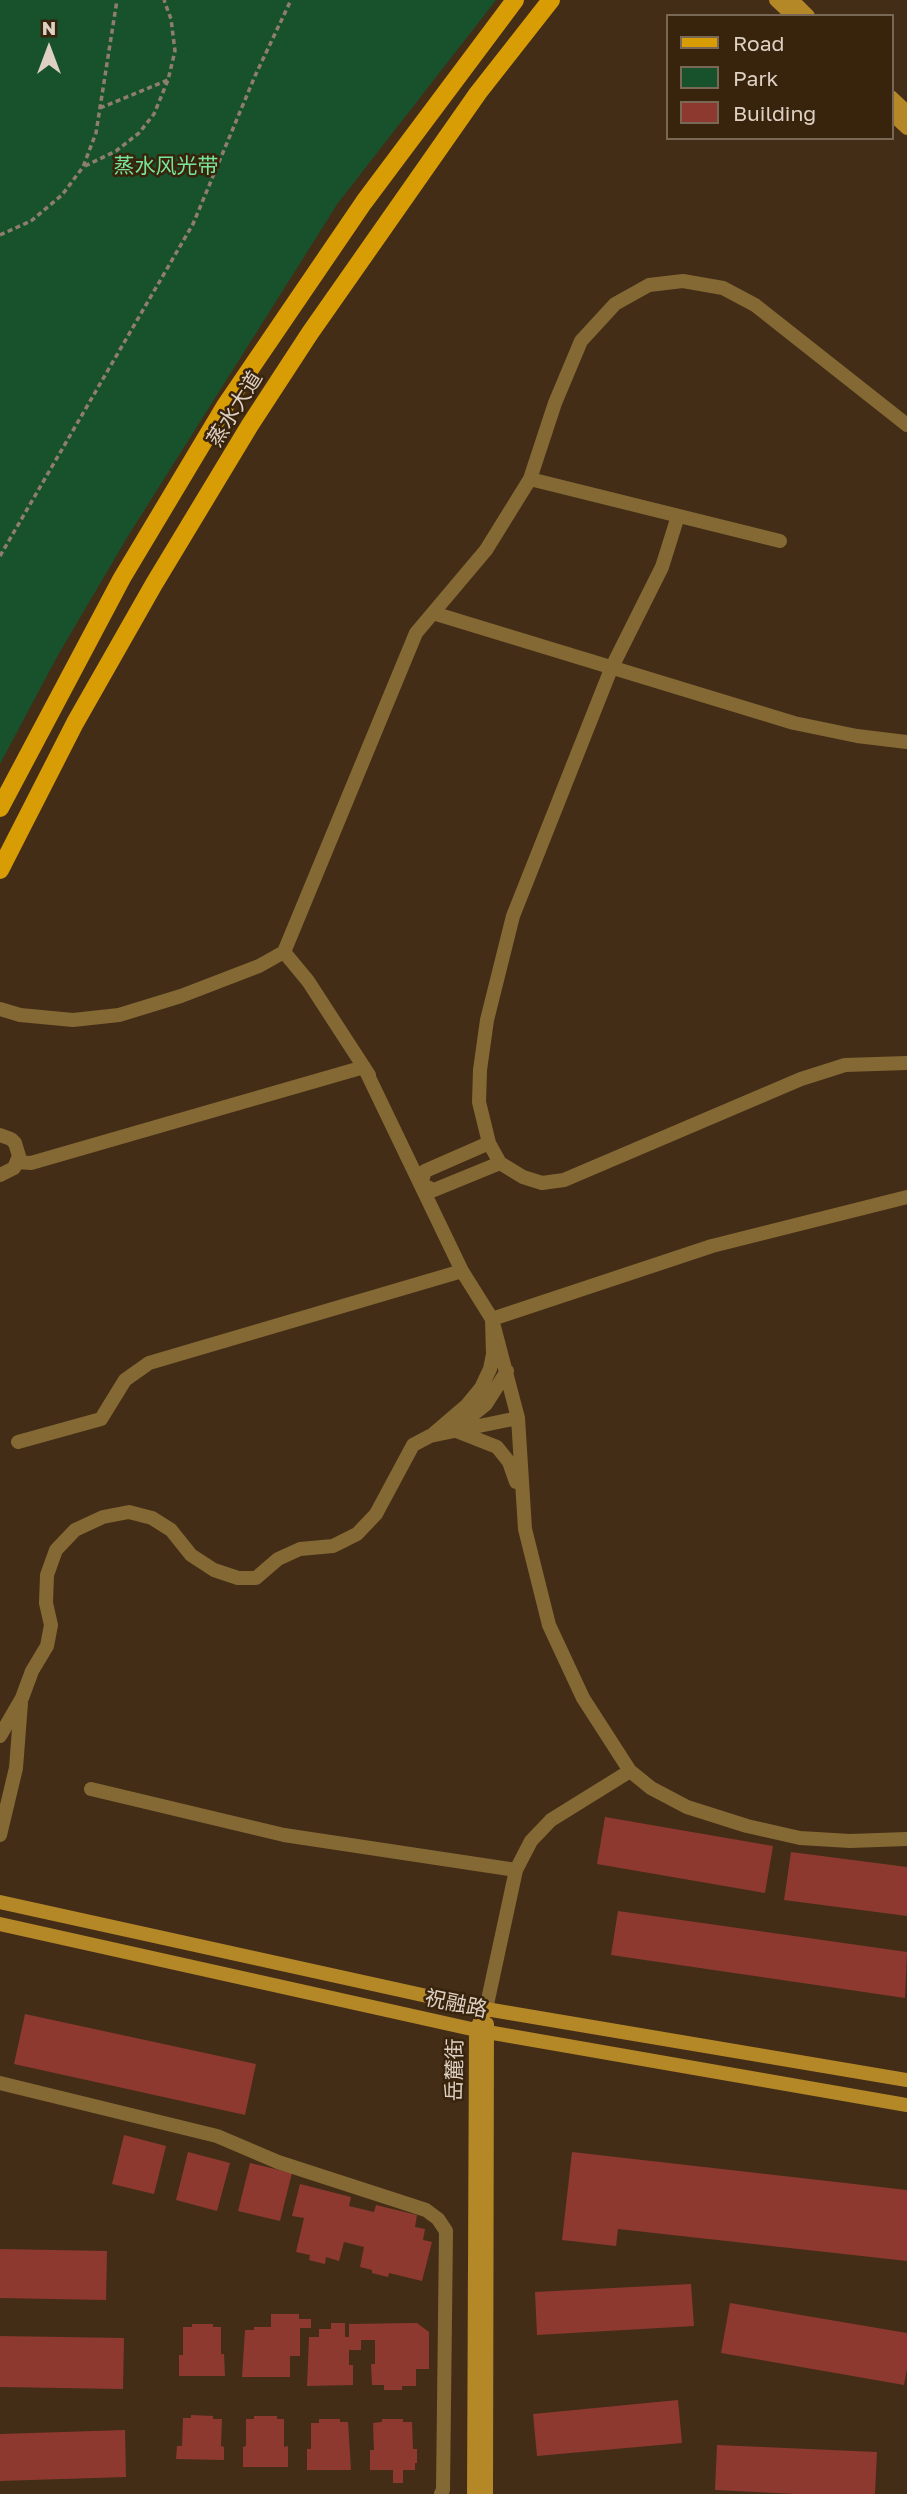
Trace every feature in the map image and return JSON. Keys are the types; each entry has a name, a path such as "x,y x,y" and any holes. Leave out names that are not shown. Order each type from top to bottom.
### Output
{"main road":[{"name":"蒸水大道","path":"0,808 122,578 225,406 364,202 515,0"},
{"name":"蒸水大道","path":"0,870 75,723 154,584 250,425 310,333 470,104 551,0"},
{"path":"776,0 791,14"},
{"path":"792,0 806,14"},
{"path":"893,99 907,112"},
{"path":"893,115 907,128"},
{"name":"祝融路","path":"0,1902 486,2008 907,2080"},
{"name":"祝融路","path":"0,1924 482,2031 907,2105"},
{"name":"岳麓街","path":"474,2494 482,2031 486,2008"},
{"name":"岳麓街","path":"482,2031 486,2494"}],"street":[{"path":"0,1009 20,1015 73,1020 120,1015 194,991 259,966 284,952 416,633 486,550 530,479 555,403 582,341 615,304 649,285 683,281 723,288 755,304 907,425"},
{"path":"530,479 780,541"},
{"path":"678,516 662,567 611,669 513,916 487,1020 480,1070 479,1102 489,1143 500,1163 523,1177 542,1183 564,1180 801,1079 845,1065 907,1063"},
{"path":"433,613 794,723 858,736 907,742"},
{"path":"284,952 308,981 401,1123 462,1271 492,1319 518,1418 525,1529 549,1625 583,1698 630,1771 651,1788 687,1807 747,1826 800,1838 850,1841 907,1839"},
{"path":"18,1163 31,1163 364,1067"},
{"path":"0,1135 15,1143 19,1156 18,1163 9,1172 0,1175"},
{"path":"427,1182 489,1143"},
{"path":"427,1182 500,1163"},
{"path":"492,1319 712,1246 907,1197"},
{"path":"18,1442 101,1419 125,1380 149,1363 462,1271"},
{"path":"430,1436 467,1405 481,1388 494,1353 492,1319"},
{"path":"0,1736 47,1646 51,1625 46,1603 47,1575 56,1550 75,1530 103,1517 129,1512 141,1515 152,1518 171,1531 191,1555 214,1570 238,1578 256,1578 278,1559 299,1549 333,1546 357,1534 376,1514 413,1445 461,1423 475,1413 492,1396 507,1371"},
{"path":"430,1436 518,1418"},
{"path":"454,1431 497,1447 509,1462 522,1497"},
{"path":"0,1835 16,1768 22,1698"},
{"path":"486,2008 516,1870 531,1841 551,1821 630,1771"},
{"path":"91,1788 284,1835 516,1870"},
{"path":"0,2083 217,2136 278,2162 426,2210 438,2219 446,2231 441,2494"}],"path":[{"path":"0,235 31,222 62,195 83,167 96,133 117,0"},
{"path":"83,167 116,150 139,133 154,114 168,79 175,51 171,19 164,0"},
{"path":"0,556 193,224 255,76 291,0"},
{"path":"100,108 168,79"}],"green space":[{"name":"蒸水风光带","path":"0,0 496,0 338,203 128,536 58,655 0,764"}],"building":[{"path":"605,1817 773,1846 765,1893 597,1864"},
{"path":"791,1852 907,1867 907,1916 784,1900"},
{"path":"618,1911 907,1952 905,1998 611,1955"},
{"path":"25,2014 256,2064 245,2115 14,2064"},
{"path":"124,2135 166,2146 154,2194 112,2184"},
{"path":"188,2152 230,2163 217,2211 176,2200"},
{"path":"572,2152 907,2190 907,2261 618,2229 616,2246 562,2240"},
{"path":"250,2163 292,2173 280,2221 238,2211"},
{"path":"300,2184 351,2197 349,2206 374,2212 376,2205 417,2215 415,2227 425,2229 423,2240 432,2242 422,2281 389,2273 388,2277 360,2267 364,2247 344,2242 339,2261 326,2257 325,2264 309,2260 310,2255 296,2252 304,2218 292,2216"},
{"path":"0,2249 107,2251 106,2300 0,2298"},
{"path":"691,2284 694,2326 537,2335 535,2292"},
{"path":"730,2303 907,2333 904,2385 721,2353"},
{"path":"271,2314 299,2314 299,2319 311,2319 311,2328 300,2328 300,2356 290,2356 290,2377 242,2377 245,2330 271,2327"},
{"path":"331,2323 345,2323 345,2337 349,2337 349,2324 417,2323 429,2332 429,2369 416,2369 416,2386 402,2386 402,2390 384,2390 384,2385 372,2385 371,2364 375,2364 375,2340 361,2340 361,2350 349,2350 349,2365 353,2365 353,2385 307,2386 309,2337 319,2337 319,2329 331,2329"},
{"path":"192,2324 213,2324 213,2327 221,2327 221,2354 224,2354 225,2376 179,2376 179,2355 183,2355 183,2327 192,2327"},
{"path":"0,2336 124,2338 123,2389 0,2387"},
{"path":"678,2400 682,2443 537,2456 533,2414"},
{"path":"191,2415 222,2419 221,2446 224,2447 224,2460 176,2459 177,2446 182,2446 183,2418 191,2418"},
{"path":"254,2416 277,2416 277,2419 284,2419 284,2447 288,2446 288,2467 243,2467 246,2419 254,2419"},
{"path":"319,2419 340,2419 340,2422 348,2422 351,2470 307,2470 307,2449 311,2449 311,2423 319,2423"},
{"path":"382,2419 412,2422 413,2449 417,2449 417,2463 415,2470 403,2470 403,2483 393,2483 393,2470 370,2470 370,2450 374,2450 373,2423 382,2422"},
{"path":"125,2430 126,2477 0,2481 0,2434"},
{"path":"717,2445 877,2452 875,2494 715,2490"}]}
